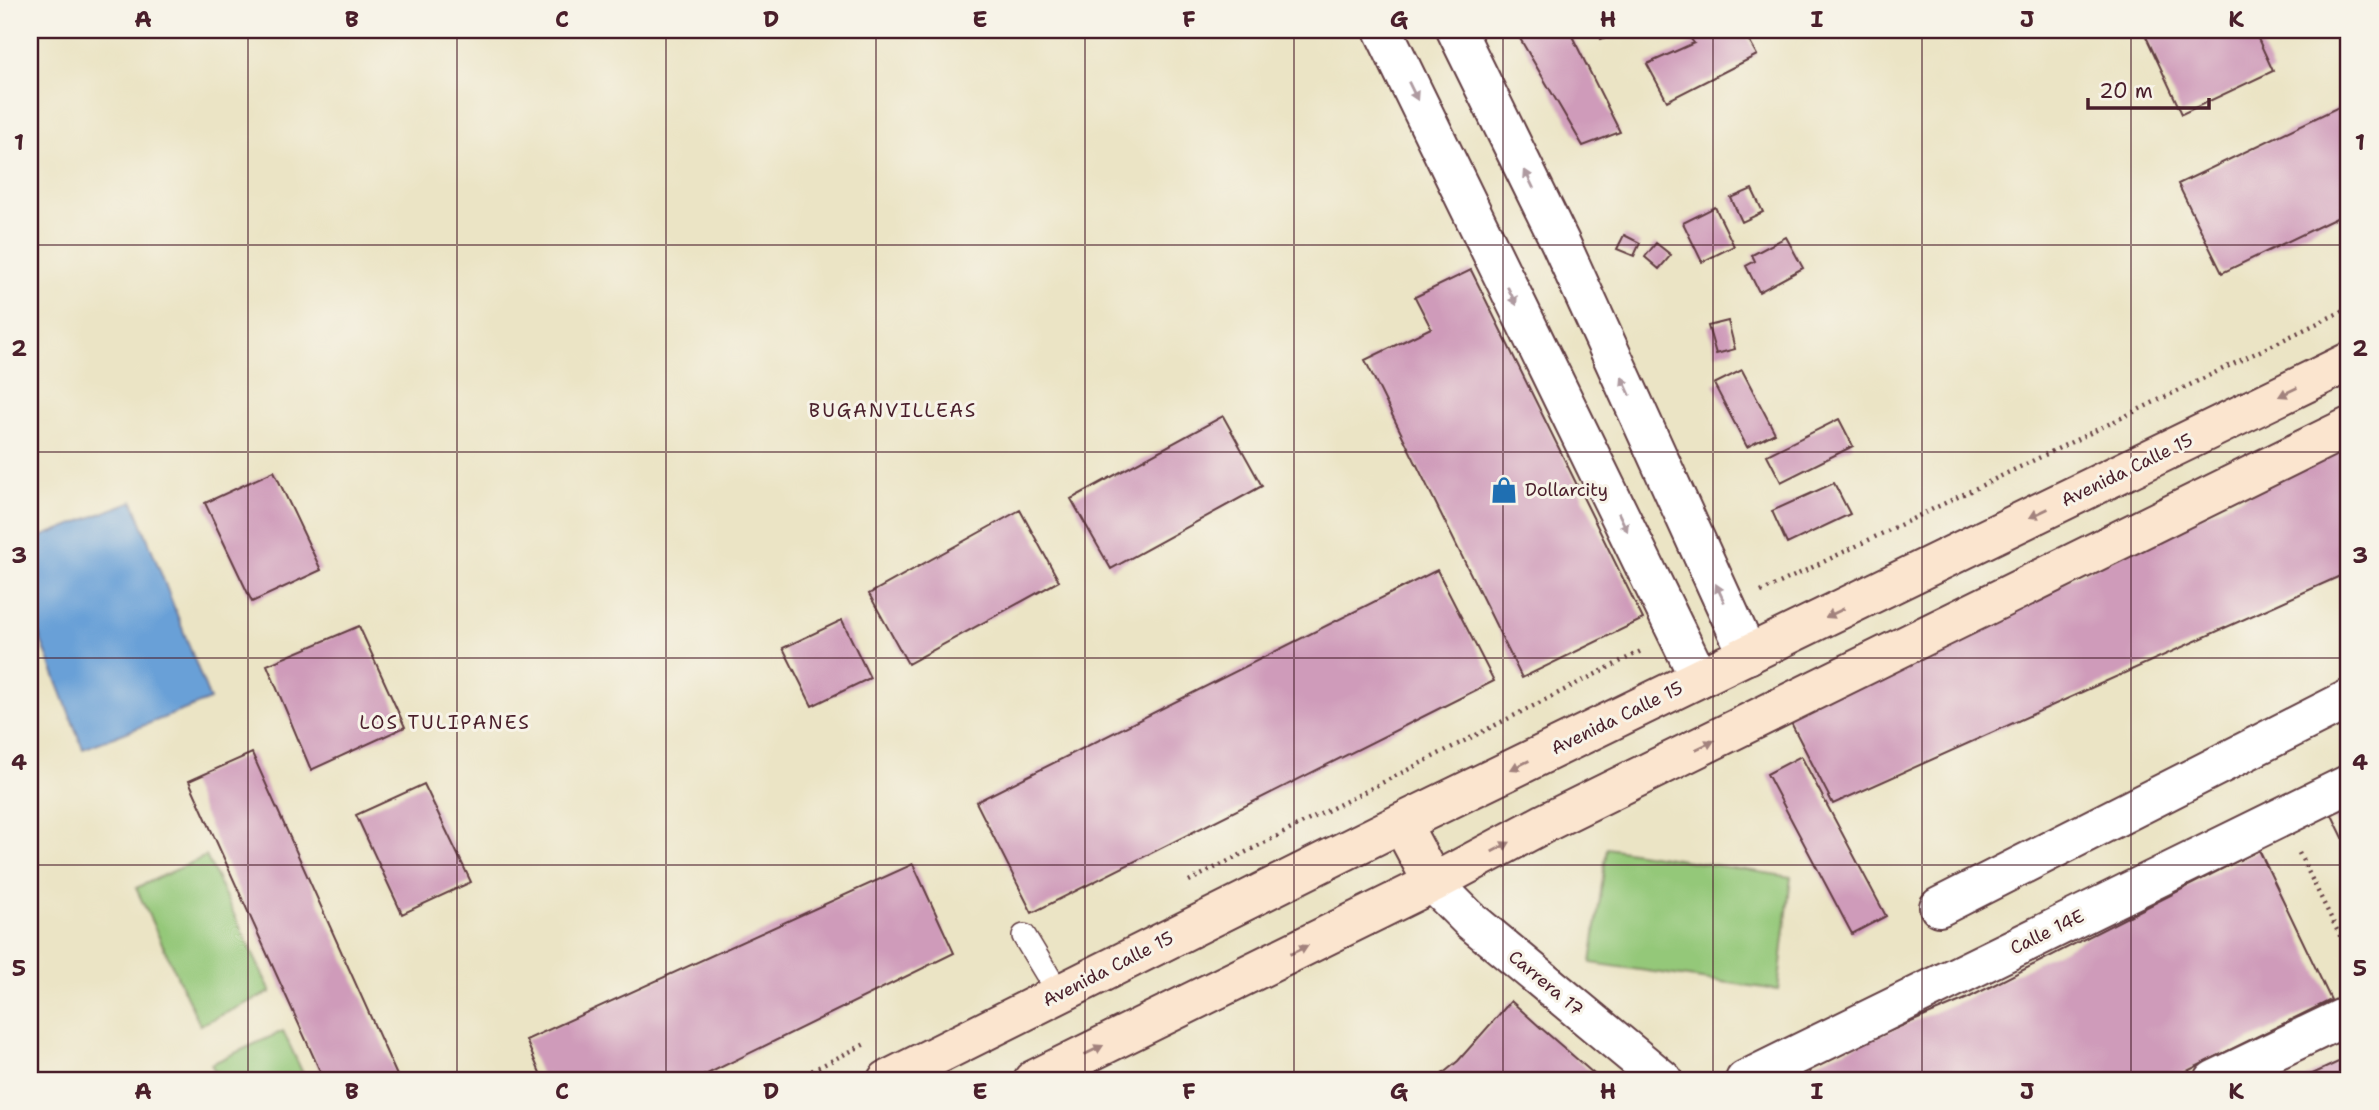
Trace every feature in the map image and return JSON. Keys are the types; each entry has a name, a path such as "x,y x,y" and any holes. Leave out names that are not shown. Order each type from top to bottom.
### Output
{"main road":[{"name":"Avenida Calle 15","path":"887,1080 1401,823 2349,362"},
{"path":"1033,1080 1433,883 1545,823 2349,427"},
{"path":"1401,823 1433,883"}],"street":[{"path":"1383,30 1699,678"},
{"path":"1456,30 1561,244 1748,655"},
{"path":"1939,907 2349,699"},
{"name":"Calle 14E","path":"1745,1080 2349,784"},
{"name":"Carrera 17","path":"1433,883 1470,920 1662,1080"},
{"path":"2214,1080 2349,1015"}],"lane":[{"path":"1024,936 1059,994"}],"path":[{"path":"1727,608 2349,308"},
{"path":"1185,883 1676,632"},
{"path":"2281,817 2349,954"},
{"path":"793,1080 866,1043"}],"green space":[{"path":"1607,848 1791,877 1778,990 1591,963"},
{"path":"206,856 271,992 200,1025 136,888"},
{"path":"283,1031 306,1080 219,1080 211,1064"}],"water":[{"path":"133,501 210,700 83,749 30,611 30,555 33,554 30,541"}],"building":[{"path":"1515,30 1569,30 1620,132 1583,146"},
{"path":"1597,30 1624,30 1601,39"},
{"path":"1684,30 1743,30 1757,55 1667,101 1647,64 1694,43"},
{"path":"2143,30 2254,30 2273,71 2182,114"},
{"path":"2349,102 2349,212 2222,273 2178,184"},
{"path":"1752,189 1763,212 1742,222 1731,198"},
{"path":"1715,207 1734,246 1702,262 1683,223"},
{"path":"1624,235 1640,243 1634,256 1617,249"},
{"path":"1786,237 1803,268 1759,292 1746,266 1755,261 1752,255"},
{"path":"1656,243 1671,255 1659,269 1645,257"},
{"name":"Dollarcity","path":"1471,270 1643,619 1522,678 1365,360 1431,328 1415,297"},
{"path":"1728,321 1735,349 1716,354 1708,326"},
{"path":"1742,370 1775,433 1747,447 1714,384"},
{"path":"1223,416 1262,486 1111,569 1071,499"},
{"path":"1839,419 1853,446 1781,482 1767,455"},
{"path":"2339,451 2349,471 2349,572 1833,804 1786,713"},
{"path":"274,471 321,570 252,602 205,503"},
{"path":"1834,483 1850,514 1787,544 1772,511"},
{"path":"1020,510 1059,581 908,664 869,594"},
{"path":"1437,570 1494,681 1032,913 976,802"},
{"path":"842,620 870,678 812,706 783,648"},
{"path":"359,626 405,727 311,770 267,665"},
{"path":"252,753 399,1080 324,1080 189,781"},
{"path":"1801,756 1886,916 1852,934 1767,774"},
{"path":"424,784 471,882 402,914 356,815"},
{"path":"2349,800 2349,850 2329,809"},
{"path":"2259,850 2331,1000 2169,1080 1813,1080 1807,1066 1968,998"},
{"path":"913,864 954,953 695,1080 543,1080 526,1040"},
{"path":"1511,1001 1601,1080 1435,1080 1458,1061"},
{"path":"2349,1057 2349,1080 2300,1080 2306,1077"}],"place":[{"name":"Dollarcity","path":"1504,490"}],"district":[{"name":"BUGANVILLEAS","path":"893,410"},
{"name":"LOS TULIPANES","path":"445,722"}]}
